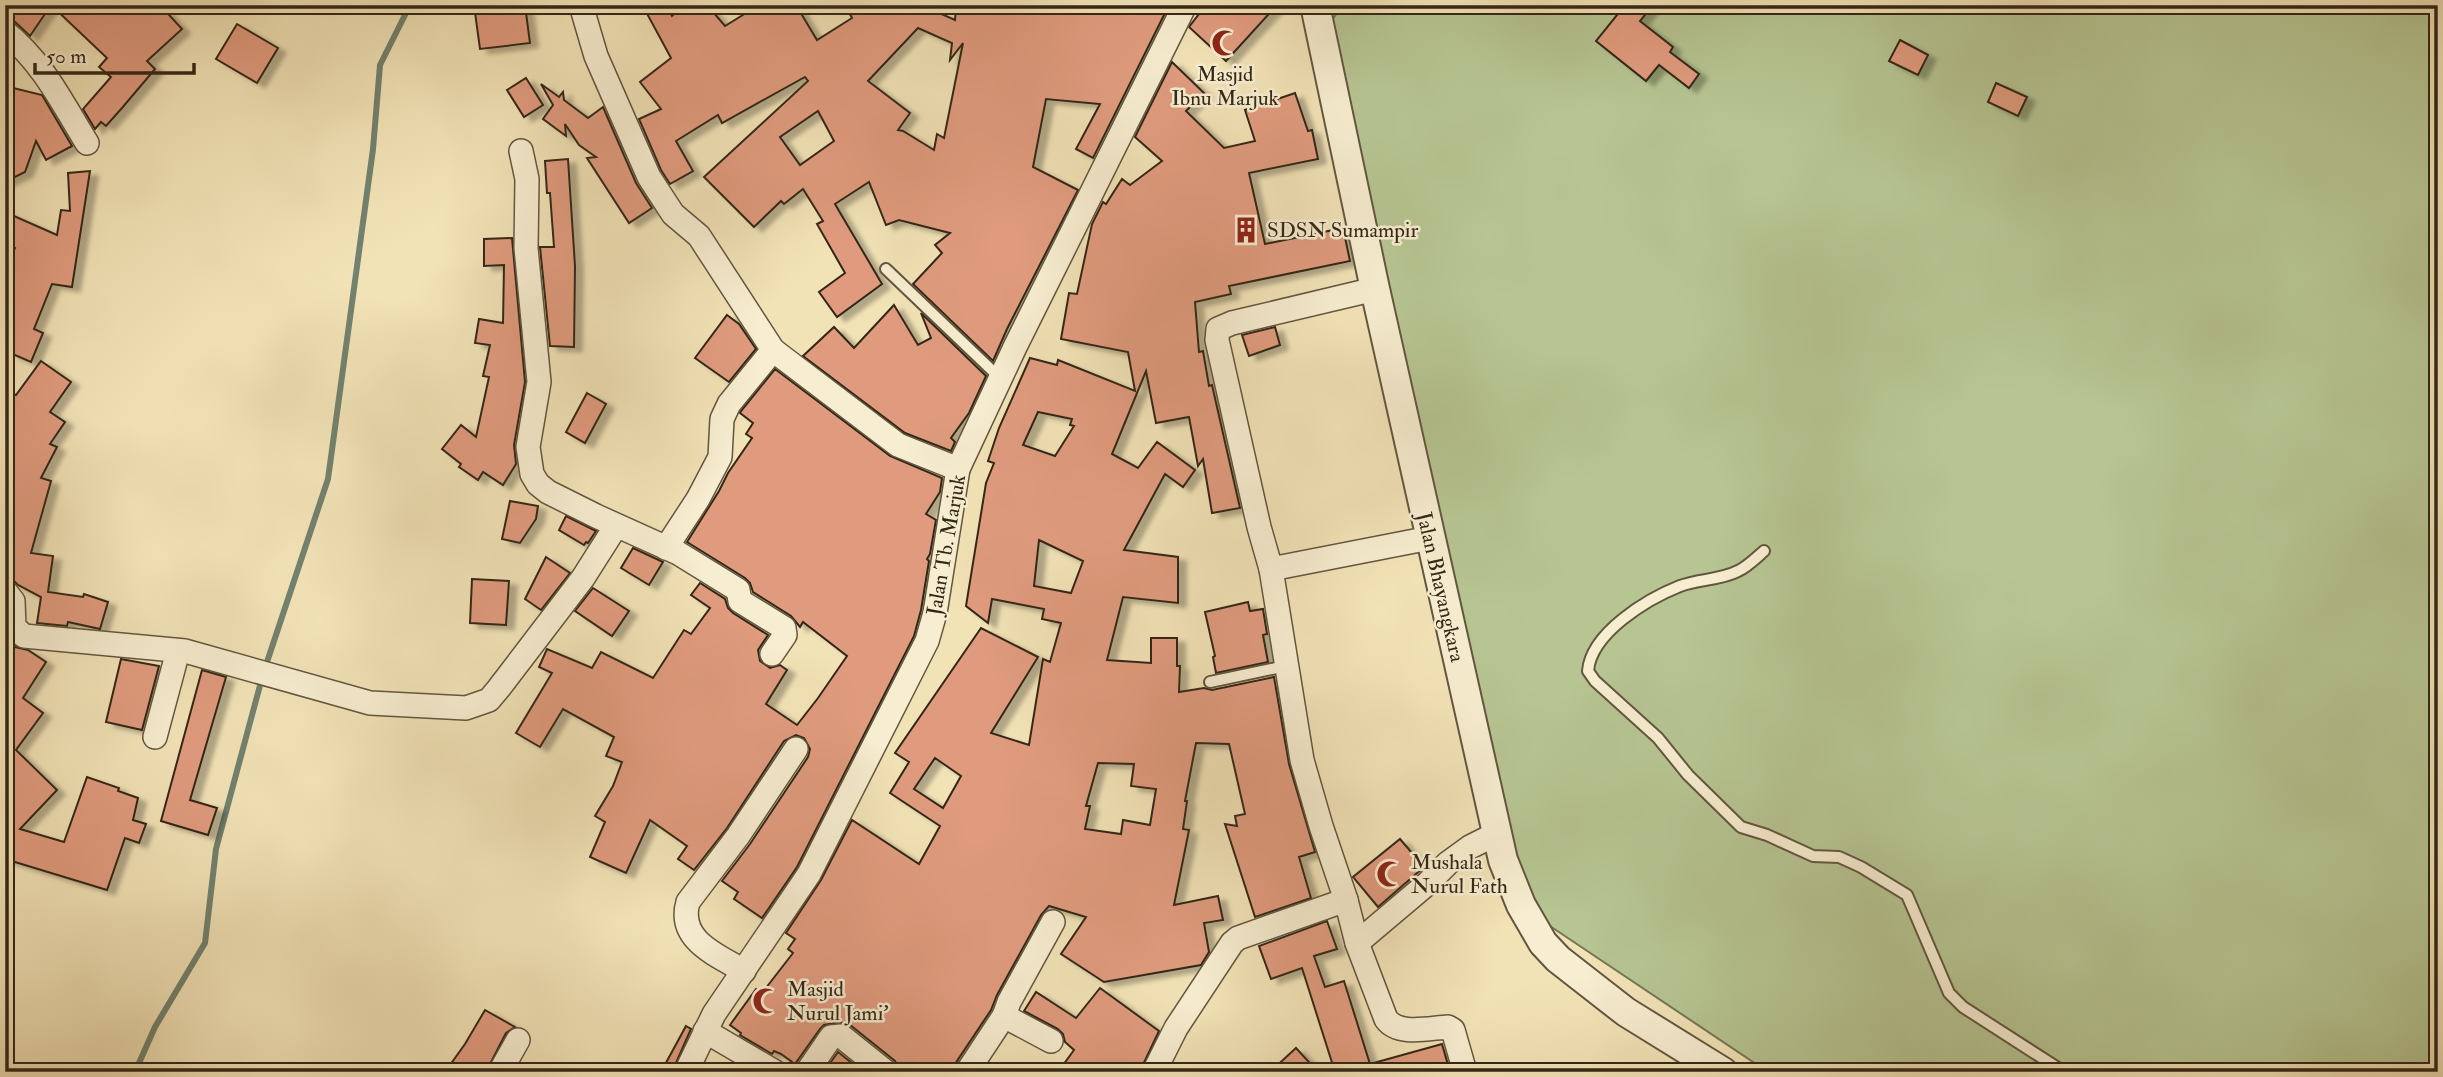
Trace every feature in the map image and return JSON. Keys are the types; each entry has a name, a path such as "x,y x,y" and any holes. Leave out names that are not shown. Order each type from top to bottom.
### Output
{"street":[{"path":"581,5 596,56 649,177 673,214 699,236 773,350 898,445 958,468"},
{"name":"Jalan Tb. Marjuk","path":"686,1072 714,1014 809,874 927,641 936,612 958,468 1185,5"},
{"name":"Jalan Bhayangkara","path":"1315,5 1374,289 1503,860 1521,905 1543,943 1558,958 1626,1012 1723,1072"},
{"path":"5,32 29,52 87,143"},
{"path":"521,151 527,178 526,248 539,382 528,447 532,474 538,484 548,492 666,548 738,590 740,601 784,628 785,635 772,654"},
{"path":"1374,289 1222,326 1216,333 1270,569 1303,760 1357,943 1391,1026 1399,1029 1448,1027 1455,1034 1465,1072"},
{"path":"666,548 698,499 720,457 722,419 729,404 773,350"},
{"path":"5,591 13,601 15,627 24,636 178,651 370,703 466,708 489,700 583,578 616,526"},
{"path":"1270,569 1430,538"},
{"path":"155,737 178,651"},
{"path":"744,971 700,944 688,928 685,911 688,902 738,836 796,749"},
{"path":"1357,943 1448,863 1470,847 1496,834"},
{"path":"1154,1072 1176,1028 1231,943 1238,938 1346,900"},
{"path":"967,1072 1004,1016 1053,922"},
{"path":"1004,1016 1051,1041"},
{"path":"705,1031 775,1072"},
{"path":"807,1072 831,1037 836,1035 841,1036 886,1072"},
{"path":"500,1072 518,1040"}],"lane":[{"path":"886,269 1000,378"},
{"path":"1764,551 1738,571 1680,587 1626,616 1613,626 1588,660 1588,671 1595,681 1658,738 1688,775 1741,827 1767,835 1812,856 1839,857 1907,895 1949,993 1963,1007 2064,1072"},
{"path":"1210,682 1286,666"}],"green space":[{"path":"1343,5 2438,5 2438,1072 1768,1072 1526,910 1323,32"}],"building":[{"path":"11,5 51,5 30,36 14,21 5,18"},
{"path":"51,5 160,5 182,29 147,61 155,69 122,108 106,126 101,122 95,129 83,109 111,77 99,67 107,58"},
{"path":"474,5 525,5 530,43 480,49"},
{"path":"654,5 666,5 672,16 684,5 707,5 725,26 759,5 796,5 817,40 852,18 845,5 921,5 955,20 956,5 1169,5 1093,158 1076,149 1100,104 1046,99 1033,167 1078,190 993,361 913,284 942,253 935,245 950,233 899,220 886,225 869,182 835,204 882,284 837,317 819,292 845,273 817,224 823,221 803,189 784,204 781,201 754,227 704,177 808,81 805,77 722,123 718,115 676,141 693,171 670,184 639,119 661,109 640,82 671,58 645,10","holes":["918,28 952,43 950,60 963,43 944,138 937,134 934,150 898,130 910,113 868,81","818,111 834,141 800,165 780,137"]},
{"name":"Masjid Ibnu Marjuk","path":"1206,5 1277,5 1226,61 1189,27"},
{"path":"1625,5 1653,5 1640,21 1673,47 1670,52 1699,74 1689,88 1659,65 1646,81 1596,41"},
{"path":"237,24 278,48 257,83 216,59"},
{"path":"1900,40 1928,55 1918,75 1889,61"},
{"path":"1172,62 1204,93 1186,111 1224,148 1255,141 1245,110 1295,93 1308,131 1312,130 1318,159 1249,173 1265,244 1343,228 1350,261 1229,286 1231,294 1195,302 1199,352 1203,351 1209,386 1212,385 1240,508 1212,513 1203,459 1198,466 1189,417 1156,423 1146,371 1112,454 1138,468 1157,442 1195,470 1183,487 1165,474 1124,550 1178,557 1178,603 1123,597 1107,660 1151,663 1151,638 1177,638 1179,692 1204,688 1212,690 1274,677 1289,764 1315,852 1299,857 1311,898 1255,917 1225,824 1237,826 1235,816 1245,814 1229,744 1196,743 1185,801 1183,829 1189,830 1174,905 1218,896 1223,920 1204,923 1209,952 1201,965 1104,982 1061,954 1086,917 1049,906 1041,915 991,1010 955,1064 953,1072 900,1072 895,1061 850,1025 840,1022 824,1025 795,1064 781,1054 774,1051 772,1054 740,1035 741,1033 730,1025 756,989 762,993 793,953 788,949 795,939 786,933 821,880 852,820 919,864 940,826 890,793 909,762 895,753 981,628 1038,657 991,733 1029,745 1043,659 1050,662 1061,623 1042,619 1044,609 992,599 988,623 966,606 986,483 994,463 988,461 999,428 1030,358 1057,365 1058,360 1135,391 1128,352 1061,339 1069,293 1077,294 1092,224 1103,202 1106,204 1122,179 1130,185 1162,161 1135,137","holes":["1038,412 1072,419 1070,425 1074,426 1055,456 1023,445","1039,540 1083,561 1071,593 1034,586","935,758 961,776 943,808 914,789","1098,763 1134,764 1131,786 1156,789 1150,825 1123,820 1121,834 1085,829 1090,806 1086,806"]},
{"path":"526,78 543,105 524,117 507,90"},
{"path":"1996,83 2027,97 2018,116 1988,102"},
{"path":"541,84 559,97 563,92 564,100 588,118 603,107 636,183 652,208 629,223 587,158 596,157 579,145 565,124 566,136 543,119 553,105"},
{"path":"5,86 42,95 72,146 46,160 36,141 25,172 5,182"},
{"path":"568,159 575,266 574,347 550,346 540,247 554,247 545,161"},
{"path":"90,171 72,287 52,284 34,329 43,333 31,362 10,353 14,342 5,338 5,270 15,248 5,244 5,212 57,235 61,210 70,211 68,173"},
{"path":"512,238 525,382 514,445 516,464 503,485 483,472 478,480 459,467 461,464 442,449 461,425 476,437 489,377 483,376 490,345 475,343 479,319 503,323 504,265 484,266 484,239"},
{"path":"894,305 918,345 931,338 921,313 986,376 969,413 951,438 955,442 951,451 905,433 803,356 834,327 854,348"},
{"path":"727,315 739,324 756,349 729,382 695,358"},
{"path":"1275,327 1280,345 1249,356 1242,335"},
{"path":"41,361 71,382 50,412 65,422 50,444 57,447 41,478 51,481 31,553 53,556 48,592 83,597 84,594 108,602 100,629 68,622 67,626 37,623 41,597 5,577 5,410 13,394 16,395"},
{"path":"775,369 890,456 942,478 940,492 926,514 936,520 914,636 797,867 762,918 734,899 738,892 722,881 808,757 810,749 804,738 796,735 784,741 727,828 694,870 678,859 687,846 650,820 626,873 590,857 605,822 595,816 613,786 622,762 606,756 614,737 563,709 540,747 516,733 552,673 539,667 547,649 592,668 601,652 653,678 684,630 691,634 710,608 691,595 700,583 725,599 733,613 768,635 758,650 760,661 770,668 780,665 787,670 766,704 797,725 818,698 847,656 803,622 800,627 791,616 753,592 745,578 687,542 752,438 746,434 753,423 740,413 741,411"},
{"path":"587,393 606,404 585,443 566,432"},
{"path":"510,501 538,506 536,519 520,543 502,539"},
{"path":"566,516 596,531 588,543 584,545 559,530"},
{"path":"633,548 663,562 649,585 621,568"},
{"path":"546,557 570,573 541,610 525,599"},
{"path":"472,579 509,581 506,625 470,623"},
{"path":"593,588 629,611 612,636 575,611"},
{"path":"1248,602 1250,611 1263,609 1267,634 1263,635 1268,662 1216,673 1205,612"},
{"path":"5,638 15,647 28,650 46,662 23,698 43,713 16,750 57,790 20,829 64,842 87,777 138,798 133,820 146,824 139,843 125,838 107,890 5,859"},
{"path":"121,659 159,666 142,730 106,722"},
{"path":"202,670 226,677 190,800 217,808 208,835 161,821"},
{"name":"Mushala Nurul Fath","path":"1400,839 1424,867 1378,907 1353,877"},
{"path":"1327,921 1337,949 1314,956 1325,987 1344,981 1370,1064 1442,1044 1450,1072 1335,1072 1302,968 1271,979 1259,946"},
{"path":"1100,988 1159,1031 1141,1069 1139,1072 1058,1072 1074,1050 1065,1042 1058,1029 1024,1011 1036,992 1076,1018"},
{"path":"485,1010 515,1027 506,1033 486,1072 445,1072 465,1044"},
{"path":"686,1026 691,1029 672,1072 661,1072"},
{"path":"1296,1048 1318,1072 1270,1072"},
{"path":"838,1052 863,1072 835,1072 828,1066"}],"waterway":[{"path":"265,668 328,479 373,149 380,65 410,5"},
{"path":"135,1072 155,1027 205,943 216,849 262,678"}],"place":[{"name":"Masjid Ibnu Marjuk","path":"1225,43"},
{"name":"SDSN Sumampir","path":"1246,230"},
{"name":"Mushala Nurul Fath","path":"1390,874"},
{"name":"Masjid Nurul Jami'","path":"766,1001"}]}
